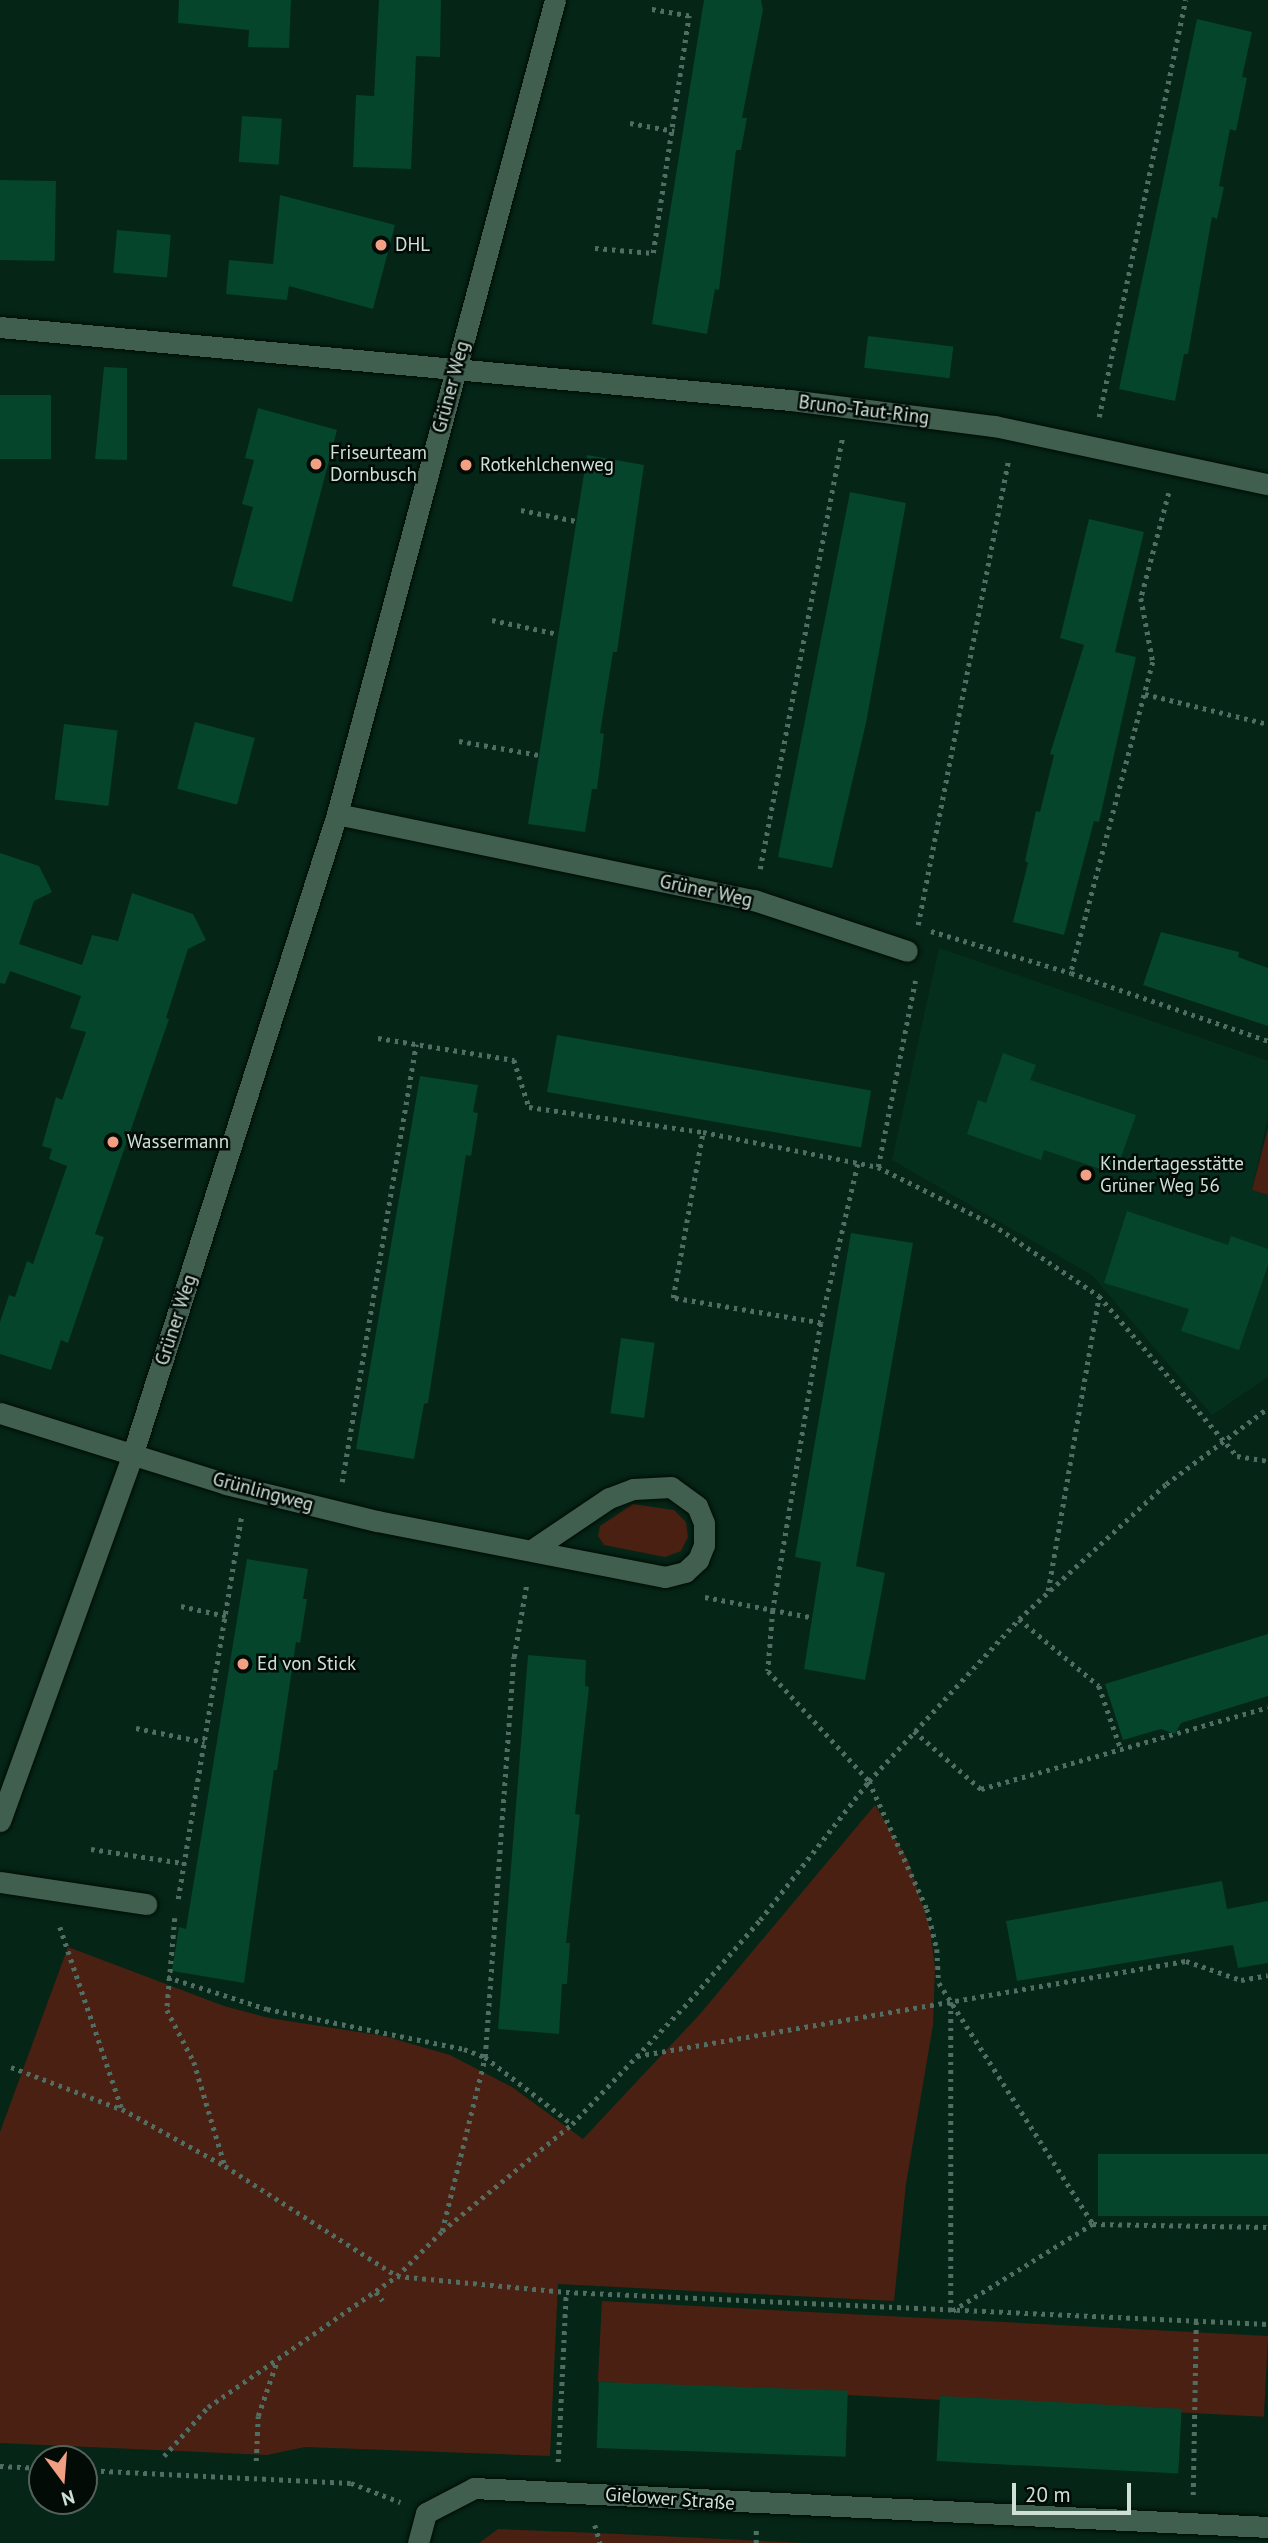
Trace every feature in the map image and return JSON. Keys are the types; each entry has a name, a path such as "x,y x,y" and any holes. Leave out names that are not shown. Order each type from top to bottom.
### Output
{"street":[{"name":"Grüner Weg","path":"0,1821 133,1452 337,814 555,0"},
{"path":"0,327 455,371"},
{"name":"Bruno-Taut-Ring","path":"455,371 790,400 994,426 1268,484"},
{"name":"Grüner Weg","path":"337,814 754,900 916,953"},
{"name":"Grünlingweg","path":"0,1413 133,1452 226,1484 377,1521 665,1577 685,1572 698,1560 704,1545 704,1523 697,1506 671,1487 633,1489 609,1498 532,1550"},
{"path":"0,1882 146,1904"},
{"name":"Gielower Straße","path":"426,2513 474,2488 756,2505 1268,2527"},
{"path":"418,2543 426,2513"}],"path":[{"path":"1097,427 1185,0"},
{"path":"595,248 653,253 674,131 689,16 651,9"},
{"path":"630,123 674,131"},
{"path":"754,900 842,437"},
{"path":"1008,460 918,926 1071,973 1268,1041"},
{"path":"1071,973 1153,662 1141,598 1169,491"},
{"path":"521,510 576,521"},
{"path":"492,620 558,634"},
{"path":"1145,694 1268,724"},
{"path":"459,741 539,755"},
{"path":"878,1167 916,953 928,929"},
{"path":"378,1038 514,1060 529,1108 703,1132 878,1167 992,1224 1099,1296 1221,1441 1237,1455 1268,1461"},
{"path":"341,1489 416,1044"},
{"path":"703,1132 673,1298 821,1323"},
{"path":"858,1164 821,1323 773,1610 768,1671 869,1782 927,1909 937,1949 939,1983 1093,2224"},
{"path":"1048,1592 1048,1572 1099,1296"},
{"path":"164,2456 208,2407 397,2276 442,2231 572,2124 760,1920 869,1782 1019,1619 1166,1484 1268,1408"},
{"path":"225,2166 194,2062 167,2010 167,1977 183,1863 242,1513"},
{"path":"442,2231 485,2057 514,1657 528,1574"},
{"path":"702,1596 810,1617"},
{"path":"181,1606 226,1616"},
{"path":"1019,1619 1099,1686 1121,1749"},
{"path":"914,1731 981,1789 1268,1707"},
{"path":"136,1728 205,1742"},
{"path":"91,1849 183,1863"},
{"path":"60,1927 122,2109"},
{"path":"637,2056 1186,1961 1241,1980 1268,1975"},
{"path":"167,1977 267,2009 485,2057 572,2124"},
{"path":"951,2001 951,2313"},
{"path":"10,2067 122,2109 225,2166 397,2276 566,2292 951,2313 1268,2324"},
{"path":"951,2313 1093,2224 1268,2227"},
{"path":"376,2292 383,2301"},
{"path":"557,2491 566,2292"},
{"path":"1192,2524 1196,2321"},
{"path":"256,2461 258,2416 276,2362"},
{"path":"0,2466 28,2467"},
{"path":"98,2471 351,2483 426,2513"}],"shaded area":[{"name":"Kindertagesstätte Grüner Weg 56","path":"939,948 1268,1061 1268,1116 1252,1190 1268,1195 1268,1377 1212,1415 1092,1275 892,1160"},
{"path":"1268,1128 1268,1195 1252,1190"},
{"path":"633,1504 674,1510 686,1522 688,1537 681,1551 665,1557 604,1545 598,1536 600,1526"},
{"path":"875,1805 908,1860 930,1928 935,1968 933,2025 906,2184 894,2301 558,2284 550,2456 305,2447 267,2455 98,2447 98,2445 0,2443 0,2132 68,1947 224,2006 269,2018 384,2036 450,2055 512,2087 583,2139 700,2014"},
{"path":"602,2301 1268,2336 1264,2417 598,2382"},
{"path":"498,2529 597,2533 805,2543 479,2543"}],"building":[{"path":"179,0 291,0 289,48 248,47 249,30 178,23"},
{"path":"379,0 441,0 440,57 416,56 411,169 353,167 356,95 374,96"},
{"path":"704,0 761,0 763,10 742,118 747,118 741,150 736,150 719,290 715,289 707,334 652,324"},
{"path":"1197,19 1252,32 1242,77 1247,78 1236,131 1230,129 1219,186 1224,187 1217,219 1212,217 1188,354 1184,354 1175,401 1119,389"},
{"path":"242,116 282,119 279,165 239,162"},
{"path":"0,180 56,181 55,261 0,260"},
{"path":"280,195 395,225 373,309 289,286 287,300 226,294 229,260 273,264"},
{"path":"117,230 171,235 167,278 113,273"},
{"path":"868,336 953,346 949,378 864,368"},
{"path":"104,367 127,368 127,460 95,459"},
{"path":"0,395 51,395 51,459 0,459"},
{"path":"258,408 337,430 292,602 232,586 253,507 242,504 254,460 245,458"},
{"path":"587,455 644,465 617,652 613,652 600,733 604,734 597,789 592,789 585,832 528,824"},
{"path":"850,492 906,503 866,723 832,868 778,857"},
{"path":"1089,519 1144,532 1115,652 1136,657 1099,822 1094,821 1064,935 1013,922 1028,863 1025,861 1036,811 1040,812 1054,755 1050,754 1084,645 1060,638"},
{"path":"195,722 255,738 237,805 177,789"},
{"path":"64,724 118,731 108,806 55,799"},
{"path":"0,853 39,866 52,892 34,901 19,944 82,965 92,935 118,941 132,893 193,914 206,940 188,949 166,1018 169,1019 95,1234 104,1237 68,1343 61,1340 51,1370 0,1354 0,1322 9,1295 15,1297 27,1261 33,1264 67,1166 49,1159 52,1149 42,1146 56,1097 62,1100 86,1032 70,1028 81,996 10,971 5,984 0,983"},
{"path":"1161,932 1239,952 1238,957 1268,968 1268,1026 1143,985"},
{"path":"557,1035 871,1090 861,1148 547,1092"},
{"path":"1003,1053 1036,1065 1030,1080 1136,1115 1115,1174 1044,1150 1041,1160 967,1134 978,1100 986,1103"},
{"path":"420,1076 478,1085 473,1112 478,1113 471,1156 466,1155 428,1403 424,1404 414,1459 356,1449"},
{"path":"1127,1211 1228,1245 1231,1236 1268,1249 1268,1265 1239,1350 1181,1331 1189,1309 1104,1283"},
{"path":"851,1233 913,1243 856,1566 885,1573 865,1680 804,1669 821,1562 795,1557"},
{"path":"621,1338 655,1343 644,1418 610,1413"},
{"path":"247,1559 308,1569 303,1599 307,1599 300,1643 296,1642 277,1770 274,1770 244,1983 172,1971 179,1927 186,1929"},
{"path":"1268,1634 1268,1696 1181,1723 1175,1734 1161,1729 1123,1740 1105,1684"},
{"path":"528,1655 586,1660 585,1686 589,1687 575,1814 580,1815 566,1943 570,1943 567,1984 562,1984 559,2034 498,2029"},
{"path":"1222,1881 1227,1909 1268,1901 1268,1963 1238,1968 1233,1945 1017,1981 1006,1921"},
{"path":"1098,2154 1268,2154 1268,2216 1098,2216"},
{"path":"599,2382 848,2391 846,2457 597,2448"},
{"path":"940,2396 1182,2409 1178,2474 937,2461"}],"place":[{"name":"DHL","path":"381,245"},
{"name":"Friseurteam Dornbusch","path":"316,464"},
{"name":"Rotkehlchenweg","path":"466,465"},
{"name":"Wassermann","path":"113,1142"},
{"name":"Kindertagesstätte Grüner Weg 56","path":"1086,1175"},
{"name":"Ed von Stick","path":"243,1664"}]}
